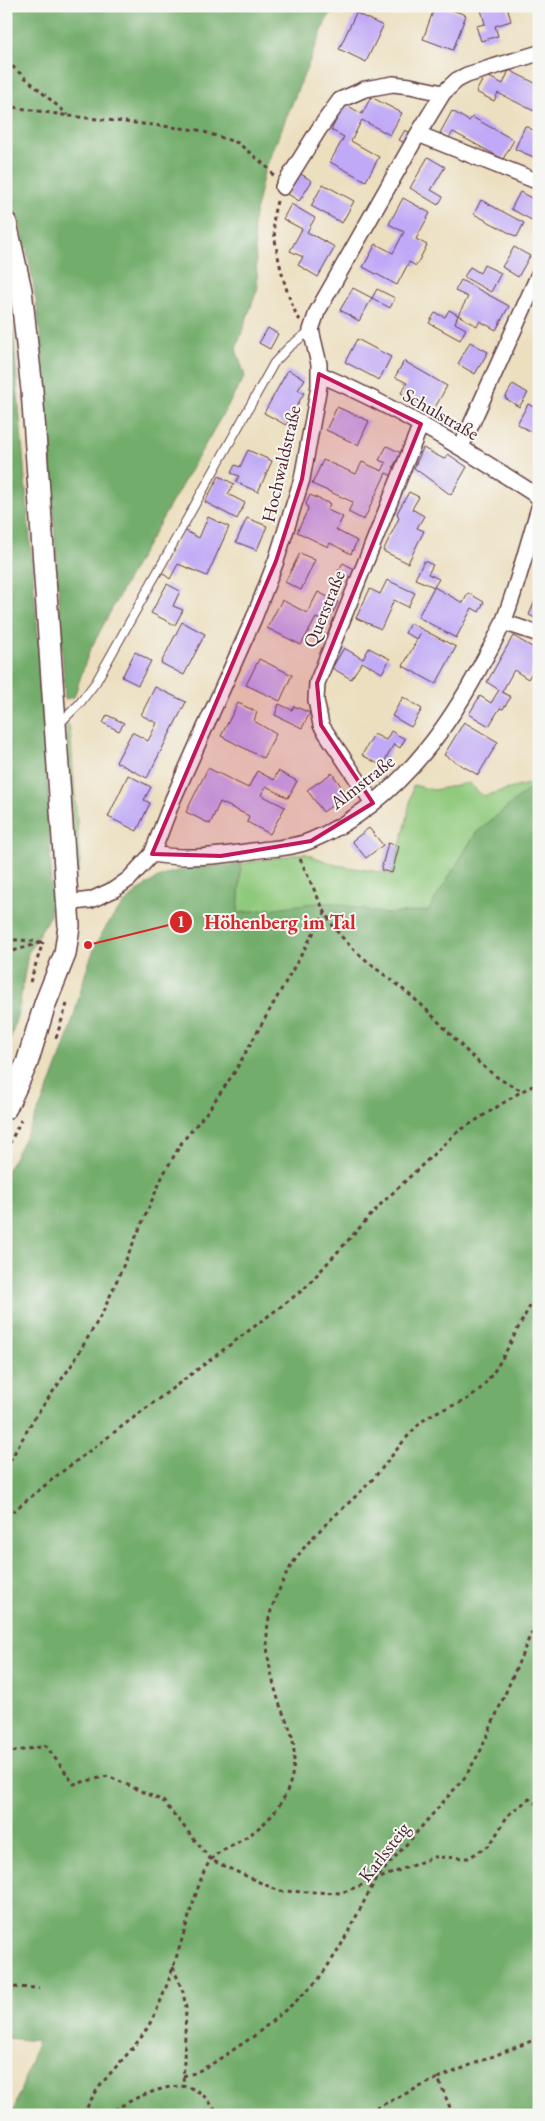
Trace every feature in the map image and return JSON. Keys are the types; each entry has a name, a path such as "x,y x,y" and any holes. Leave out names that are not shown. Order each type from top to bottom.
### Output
{"main road":[{"path":"6,223 16,263 26,328 69,926 67,942 45,1004 28,1063 6,1108"}],"street":[{"path":"311,330 317,312 443,93 457,80 467,75 539,53"},
{"path":"283,187 319,129 340,100 365,89 393,84 443,93"},
{"path":"418,134 539,182"},
{"path":"460,447 539,274"},
{"name":"Hochwaldstraße","path":"152,854 173,799 241,650 276,561 302,479 319,374 319,364 311,330"},
{"name":"Schulstraße","path":"319,374 422,424 539,497"},
{"name":"Querstraße","path":"374,803 321,725 316,700 317,683 422,424"},
{"name":"Almstraße","path":"152,854 197,857 294,845 311,841 374,803 410,771 451,718 503,622 539,508"},
{"path":"503,622 539,634"},
{"path":"67,903 91,900 115,889 129,879 152,854"}],"lane":[{"path":"56,727 80,703 96,682 274,363 289,347 311,330"}],"path":[{"path":"6,61 70,116"},
{"path":"6,106 70,116 198,130 238,143 266,166 283,187 274,216 274,227 284,280 294,312 301,322 311,330"},
{"path":"294,845 335,928 360,956 426,1009 485,1068 508,1085 522,1091"},
{"path":"6,1468 33,1420 72,1366 103,1312 163,1175 182,1142 207,1112 234,1073 326,911"},
{"path":"6,939 45,942"},
{"path":"6,953 45,942"},
{"path":"30,982 45,942"},
{"path":"6,1517 59,1474 304,1289 381,1204 456,1133 522,1091 539,1083"},
{"path":"84,2115 96,2090 133,2048 147,2028 173,1966 201,1880 210,1860 253,1832 270,1818 281,1803 292,1778 294,1760 292,1736 278,1700 267,1653 267,1628 272,1608 290,1568 312,1538 372,1480 407,1435 429,1416 457,1405 477,1393 492,1375 509,1348 539,1293"},
{"name":"Karlssteig","path":"183,2076 195,2073 215,2062 254,2036 294,2003 319,1979 339,1949 376,1879 465,1777 481,1750 530,1636 539,1622"},
{"path":"6,1756 11,1752 46,1746 74,1784 108,1776 163,1801 210,1860 279,1891 342,1893 434,1857 468,1858 490,1845 508,1816 530,1799 539,1804"},
{"path":"173,1966 184,1992 186,2008 183,2086"},
{"path":"6,1988 39,1988"},
{"path":"376,2108 438,2078 539,2038"},
{"path":"438,2078 453,2115"},
{"path":"159,2085 160,2090"},
{"path":"108,2115 134,2099 160,2090 183,2086 197,2091 204,2096 218,2115"}],"highlighted area":[{"path":"319,374 421,424 317,683 321,725 373,803 311,841 221,856 152,854 276,561 302,479"}],"green space":[{"path":"6,6 335,6 326,21 264,172 253,224 258,287 236,349 245,376 132,571 89,652 74,697 65,699 41,340 26,246 6,186"},
{"path":"6,298 13,334 46,731 51,871 50,915 28,953 19,1008 6,1056"},
{"path":"66,724 70,728 80,863 78,873 75,867"},
{"path":"539,781 476,833 428,911 385,914 334,903 238,913 241,864 304,853 336,865 392,874 406,824 413,785 434,790 469,783 483,796"},
{"path":"539,781 539,2115 12,2115 38,2041 6,2038 6,1172 52,1080 70,1029 89,962 97,943 110,921 139,891 161,876 173,872 241,864 238,913 314,903 334,903 385,914 428,911 476,833"}],"building":[{"path":"435,6 441,6 466,15 453,50 423,39"},
{"path":"480,6 507,6 511,21 495,26 498,36 481,41 476,26 485,24"},
{"path":"356,13 383,26 366,62 339,49"},
{"path":"509,70 539,85 539,101 534,111 498,93 494,101 476,92 485,75 503,84"},
{"path":"371,97 402,113 390,135 362,120 351,141 379,157 366,181 330,162 344,137 331,130 345,104 362,114"},
{"path":"452,111 469,121 472,117 514,140 503,159 453,132 449,138 440,133"},
{"path":"525,126 539,133 539,153 536,158 515,149"},
{"path":"405,130 413,134 407,144 399,140"},
{"path":"428,157 445,167 431,190 443,197 438,205 410,188"},
{"path":"301,174 312,181 299,201 288,194"},
{"path":"323,184 354,201 342,223 311,206"},
{"path":"520,192 539,202 539,224 511,209"},
{"path":"403,198 430,213 416,239 427,245 416,266 409,262 397,285 363,267 376,244 393,253 404,232 389,224"},
{"path":"481,200 524,223 517,237 474,214"},
{"path":"291,204 315,218 307,232 335,247 318,277 298,265 303,257 290,251 302,229 283,219"},
{"path":"514,247 530,256 518,277 502,267"},
{"path":"484,265 501,273 491,292 464,277 470,267 480,273"},
{"path":"461,280 509,306 496,330 480,321 477,326 458,315 468,297 455,291"},
{"path":"353,288 372,298 359,321 340,310"},
{"path":"377,289 395,298 390,308 372,298"},
{"path":"449,310 458,315 455,323 466,329 460,340 429,323 435,313 445,317"},
{"path":"268,328 278,334 270,349 259,343"},
{"path":"357,339 391,357 379,380 345,362"},
{"path":"470,342 488,352 475,374 458,364"},
{"path":"404,361 447,386 433,411 401,393 407,383 395,377"},
{"path":"288,370 305,379 298,390 304,393 286,425 264,413"},
{"path":"513,384 528,393 519,407 505,398"},
{"path":"528,404 539,410 539,436 517,424"},
{"path":"337,407 369,421 358,445 326,430"},
{"path":"387,446 401,453 393,467 400,470 396,478 386,473 364,520 348,512 353,502 312,484 323,460 356,474 362,462 382,471 386,463 379,460"},
{"path":"423,448 444,459 448,454 467,467 451,495 414,468"},
{"path":"248,450 272,461 258,492 236,482 239,476 231,473 235,465 240,467"},
{"path":"219,476 234,484 228,494 245,503 237,519 205,502"},
{"path":"409,492 419,497 412,509 424,516 417,528 424,531 408,563 383,551 399,518 397,513"},
{"path":"310,495 330,504 327,510 343,517 336,530 357,541 351,554 330,543 328,547 297,532 308,509 306,503"},
{"path":"208,517 229,527 207,576 178,564 170,579 161,572 184,530 199,538"},
{"path":"247,518 267,526 257,550 236,542"},
{"path":"300,553 315,560 301,590 285,582"},
{"path":"424,561 433,565 428,574 439,579 434,587 415,579"},
{"path":"343,563 356,570 352,578 338,571"},
{"path":"387,580 415,593 408,607 394,600 381,629 356,618 370,589 380,594"},
{"path":"167,584 180,591 173,606 183,610 175,625 151,613"},
{"path":"434,587 463,603 468,593 484,602 479,612 472,608 456,638 418,617"},
{"path":"539,591 539,620 529,615"},
{"path":"318,592 338,602 328,623 316,618 301,645 267,628 282,600 307,613"},
{"path":"182,622 205,634 184,675 161,663"},
{"path":"410,623 456,647 436,684 403,666 420,634 417,639 405,633"},
{"path":"513,636 539,651 539,661 528,679 514,670 502,692 511,697 503,709 500,708 489,726 469,714 480,696 491,703 499,690 487,682"},
{"path":"344,648 363,659 369,648 390,659 382,673 362,662 351,679 332,668"},
{"path":"135,652 151,661 138,685 122,677"},
{"path":"259,659 292,675 280,701 246,685"},
{"path":"155,687 186,702 147,778 116,762 132,732 148,741 157,723 141,715"},
{"path":"403,697 422,709 411,727 392,716"},
{"path":"238,703 257,712 254,721 276,734 263,758 221,736"},
{"path":"279,704 292,710 294,706 310,713 302,728 275,715"},
{"path":"107,715 124,723 119,731 103,723"},
{"path":"464,722 498,742 478,775 444,755"},
{"path":"391,731 405,739 400,748 394,744 382,766 362,755 374,734 386,740"},
{"path":"208,768 248,788 257,771 274,780 278,771 297,781 288,798 266,786 261,795 285,807 270,834 247,822 249,816 220,802 210,824 186,812"},
{"path":"332,773 347,795 323,812 307,790"},
{"path":"128,775 151,787 144,800 150,803 137,831 108,817"},
{"path":"369,828 383,845 366,858 352,841"},
{"path":"388,843 399,846 392,873 381,870"}],"place":[{"name":"Höhenberg im Tal","path":"88,945"}]}
